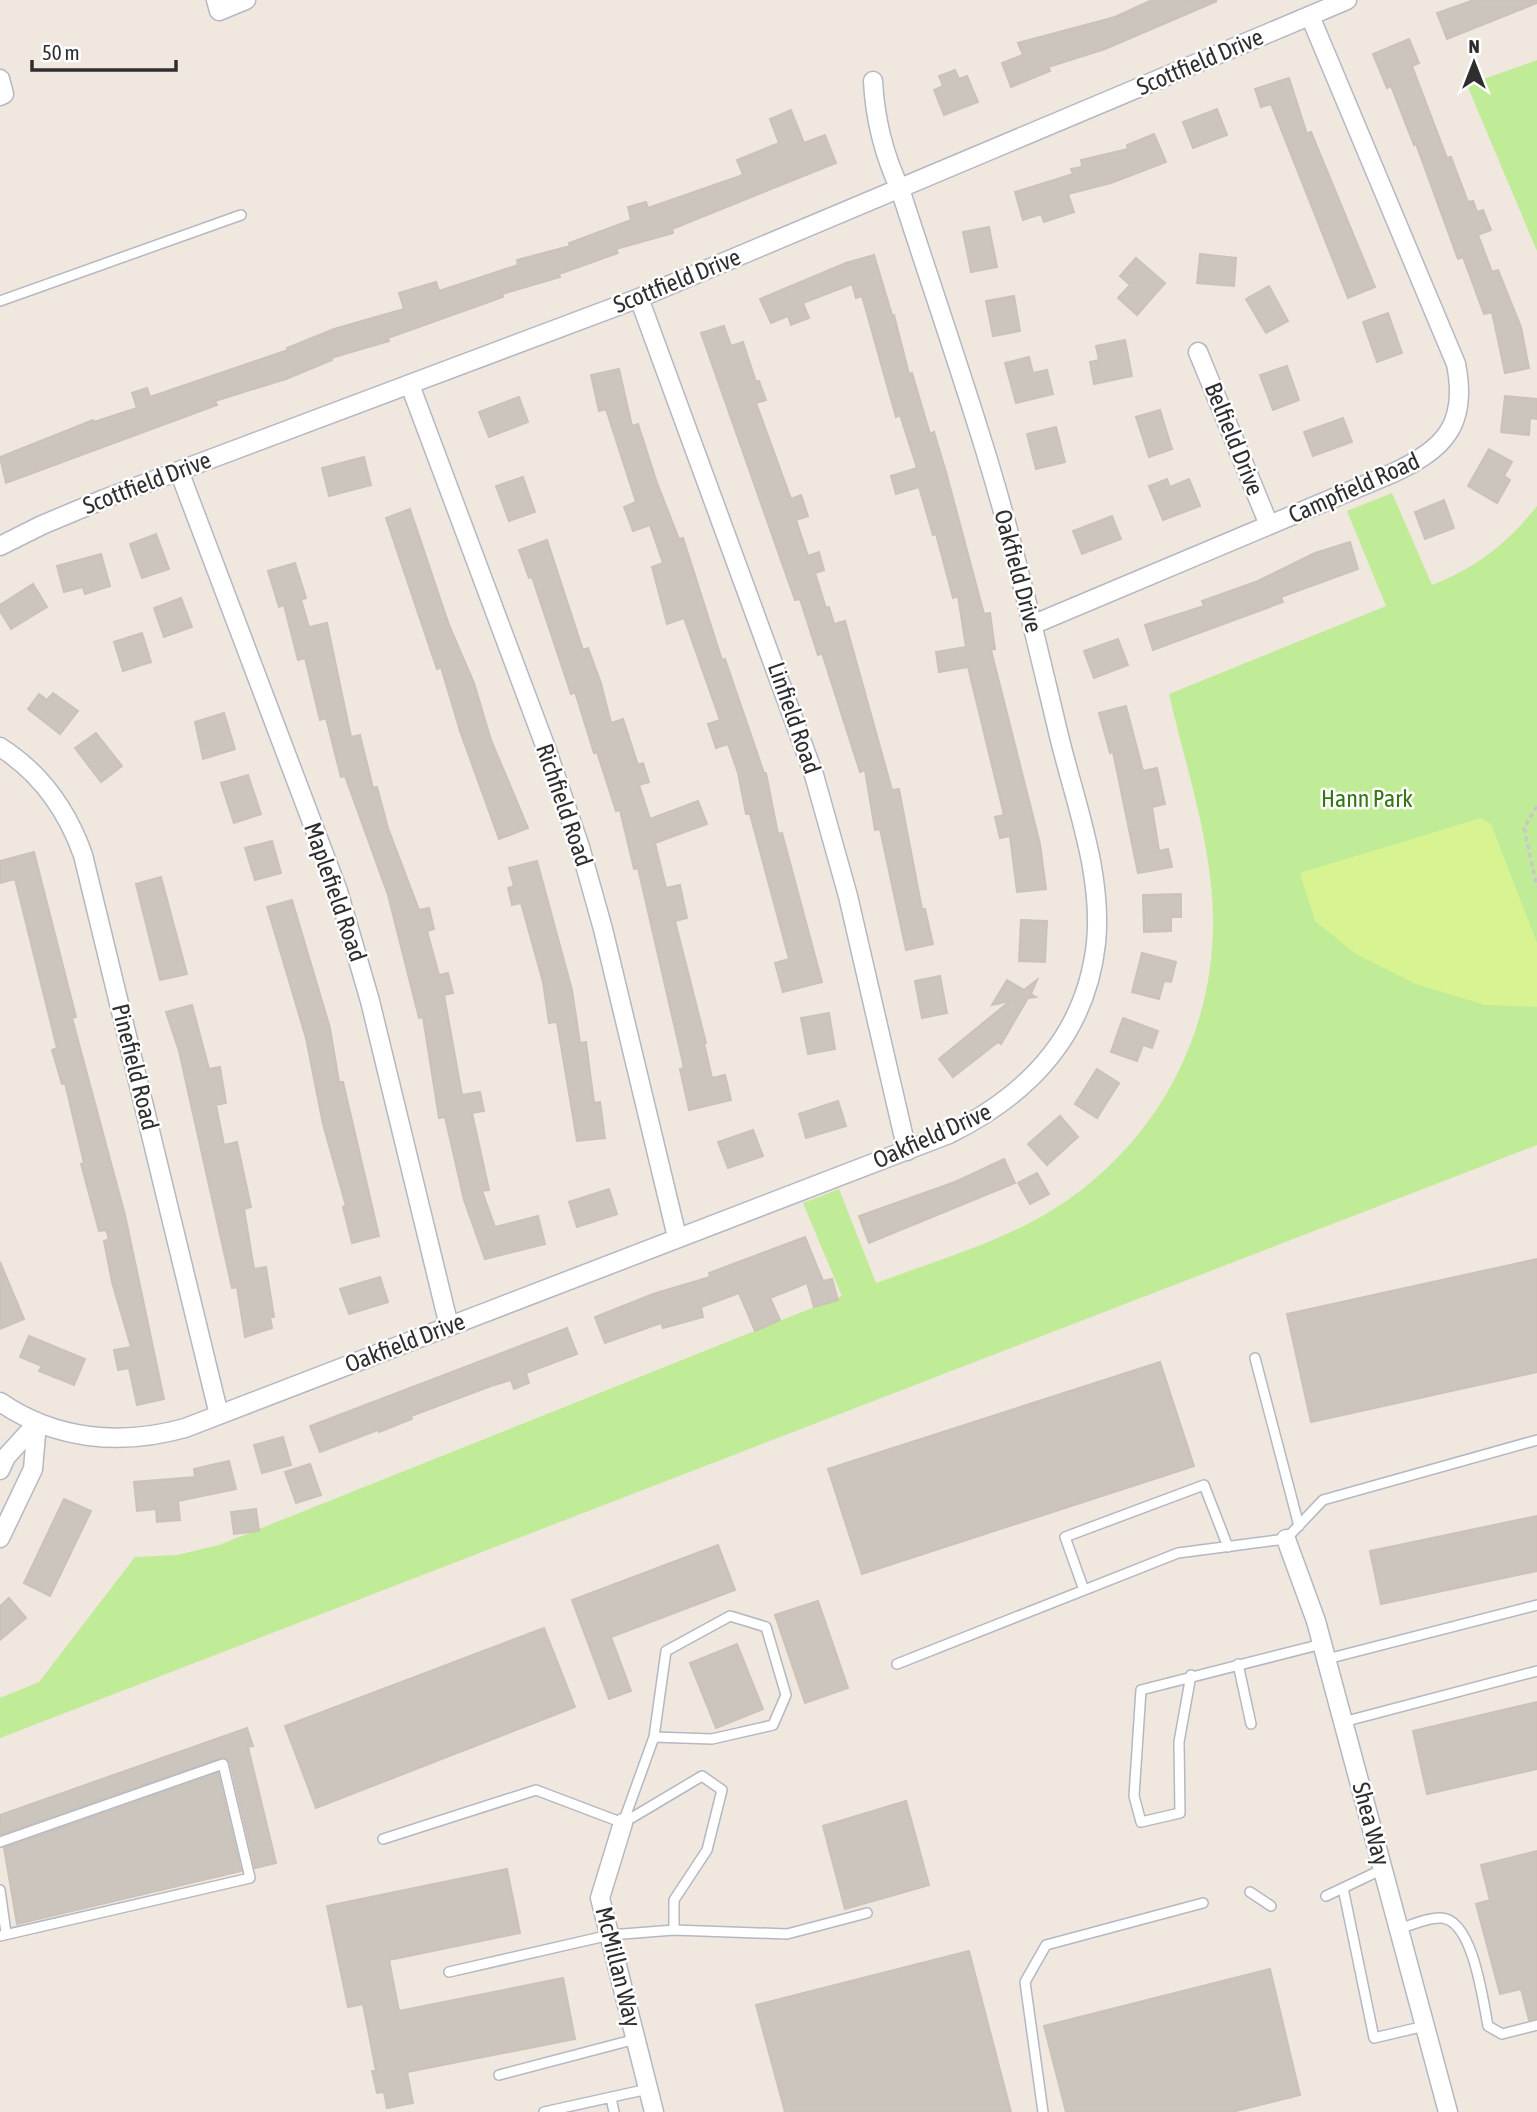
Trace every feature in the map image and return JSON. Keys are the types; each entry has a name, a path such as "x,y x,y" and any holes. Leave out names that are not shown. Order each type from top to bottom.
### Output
{"street":[{"path":"216,0 219,11 246,0"},
{"name":"Scottfield Drive","path":"0,546 61,517 179,471 639,298 1347,0"},
{"name":"Campfield Road","path":"1032,625 1393,473 1433,452 1451,427 1460,395 1458,371 1450,346 1310,16"},
{"path":"0,79 4,94 0,96"},
{"name":"Oakfield Drive","path":"37,1423 74,1434 130,1439 162,1435 906,1151 973,1122 1019,1092 1040,1071 1071,1024 1091,971 1097,919 1090,864 1032,625 985,450 900,188 885,155 878,130 873,81"},
{"name":"Linfield Road","path":"639,298 775,664 821,800 848,896 906,1151"},
{"name":"Belfield Drive","path":"1198,352 1269,525"},
{"name":"Richfield Road","path":"410,385 576,835 603,929 677,1237"},
{"name":"Maplefield Road","path":"179,471 338,891 370,1001 449,1326"},
{"name":"Pinefield Road","path":"0,747 37,775 53,795 76,834 83,855 219,1415"},
{"path":"0,1402 37,1423"},
{"path":"0,1470 6,1457 37,1423"},
{"path":"0,1538 33,1469 37,1423"},
{"name":"Shea Way","path":"1286,1539 1324,1651 1448,2112"},
{"name":"McMillan Way","path":"623,1822 600,1898 654,2112"}],"lane":[{"path":"0,301 241,215"},
{"path":"1255,1358 1299,1525"},
{"path":"897,1664 1178,1553 1286,1539 1323,1500 1537,1440"},
{"path":"1084,1590 1065,1537 1204,1486 1228,1546"},
{"path":"1191,1675 1179,1742 1180,1813 1142,1822 1134,1796 1141,1690 1191,1675 1238,1664 1324,1651 1537,1605"},
{"path":"623,1822 654,1737 666,1651 730,1616 766,1627 786,1695 773,1725 712,1739 654,1737"},
{"path":"1238,1664 1251,1724"},
{"path":"1343,1722 1537,1671"},
{"path":"0,1842 223,1764 250,1878 3,1935 0,1890"},
{"path":"623,1822 702,1776 722,1790 707,1850 674,1900 674,1930"},
{"path":"383,1839 536,1790 623,1822"},
{"path":"1326,1896 1383,1869"},
{"path":"1342,1888 1374,2038 1425,2026"},
{"path":"1250,1892 1272,1906"},
{"path":"1043,2112 1025,1982 1046,1945 1203,1903"},
{"path":"449,1972 610,1935 674,1930 787,1934 867,1913"},
{"path":"1399,1929 1441,1918 1454,1922 1469,1942 1489,2026 1502,2034 1537,2025"},
{"path":"499,2075 636,2039"},
{"path":"544,2112 648,2089"},
{"path":"611,2098 614,2112"}],"path":[{"path":"1537,806 1524,828 1537,887"}],"green space":[{"path":"1537,60 1537,251 1467,85"},
{"name":"Hann Park","path":"1392,493 1432,585 1463,571 1490,553 1515,532 1537,506 1537,1145 0,1738 0,1698 39,1682 135,1557 177,1555 219,1545 842,1296 803,1203 839,1189 876,1283 979,1246 1020,1228 1081,1190 1118,1157 1150,1119 1175,1078 1195,1033 1207,985 1213,936 1211,885 1204,838 1169,694 1386,606 1347,511"},
{"path":"1481,818 1491,824 1537,943 1537,1007 1485,1005 1416,984 1356,954 1315,921 1300,873"}],"building":[{"path":"1152,0 1217,1 1105,49 1048,67 1050,71 1011,87 1002,63 1023,55 1018,43 1115,17"},
{"path":"1474,0 1537,0 1537,3 1447,39 1437,13"},
{"path":"1409,39 1419,63 1412,66 1447,158 1451,157 1468,202 1473,201 1477,212 1483,210 1491,230 1478,235 1492,272 1498,270 1521,327 1529,368 1505,373 1492,312 1484,314 1463,257 1458,259 1416,144 1414,145 1391,86 1387,88 1373,54"},
{"path":"955,70 959,79 967,76 978,102 944,115 934,90 943,86 939,76"},
{"path":"1289,78 1307,134 1311,132 1375,287 1348,298 1271,104 1261,107 1255,89"},
{"path":"1217,109 1227,135 1193,148 1183,122"},
{"path":"791,110 804,143 825,135 836,163 672,229 673,233 616,249 618,253 559,274 560,277 502,294 503,297 388,338 389,341 331,358 332,360 286,379 215,401 217,405 6,483 0,457 93,420 94,422 137,408 132,393 147,388 150,397 288,350 287,348 334,329 404,309 399,293 436,282 439,291 518,265 517,260 570,246 569,243 631,220 628,207 646,202 648,208 743,175 737,160 779,143 770,119"},
{"path":"1154,134 1166,162 1111,183 1068,194 1074,212 1044,222 1041,214 1023,220 1015,192 1073,174 1071,169 1082,167 1081,160 1128,149 1127,145"},
{"path":"989,227 997,267 971,272 963,232"},
{"path":"1200,254 1236,258 1234,286 1197,283"},
{"path":"874,255 894,315 909,374 912,373 930,434 934,432 984,614 990,613 995,649 991,650 1040,844 1046,889 1017,892 1010,836 1000,838 995,817 1004,815 968,667 939,672 936,652 966,647 958,596 953,598 936,534 933,535 919,487 896,494 891,476 917,468 900,415 896,417 862,296 856,298 852,284 803,303 809,318 791,325 788,316 771,323 760,299 846,263"},
{"path":"1136,258 1165,283 1137,315 1118,298 1130,285 1120,276"},
{"path":"1269,286 1288,321 1266,333 1246,299"},
{"path":"1014,296 1020,331 993,336 986,301"},
{"path":"1388,313 1402,353 1377,362 1363,322"},
{"path":"724,326 731,346 743,342 756,382 759,381 766,400 756,403 791,499 801,495 808,516 796,520 808,556 819,552 824,570 815,573 826,608 829,607 834,624 845,621 892,790 899,789 922,909 925,909 933,944 906,950 880,829 875,830 865,770 860,772 822,653 818,655 800,599 795,600 701,333"},
{"path":"1125,340 1132,376 1094,384 1090,362 1099,360 1096,346"},
{"path":"1029,357 1033,373 1047,370 1053,394 1016,403 1005,363"},
{"path":"1287,366 1299,400 1273,410 1260,375"},
{"path":"619,369 632,426 638,424 679,539 683,538 722,660 725,659 766,773 778,834 782,833 822,982 783,992 775,963 789,959 750,814 746,814 738,773 728,744 716,748 708,724 720,720 684,618 667,624 652,567 663,563 650,525 633,531 624,507 636,502 606,409 599,411 591,375"},
{"path":"1505,396 1537,399 1537,419 1530,418 1529,435 1501,432"},
{"path":"519,397 528,422 489,437 479,412"},
{"path":"1160,410 1172,449 1149,457 1136,417"},
{"path":"1343,418 1352,442 1313,456 1304,432"},
{"path":"1056,427 1065,462 1036,469 1027,434"},
{"path":"1489,449 1512,462 1504,476 1510,480 1497,503 1468,486"},
{"path":"364,457 371,485 329,496 322,468"},
{"path":"523,477 535,512 509,521 496,486"},
{"path":"1167,479 1170,487 1189,479 1200,506 1163,520 1149,486"},
{"path":"1444,500 1454,528 1425,539 1415,512"},
{"path":"410,509 449,625 474,683 491,740 528,828 499,839 460,731 441,667 437,669 386,518"},
{"path":"1112,516 1121,539 1082,554 1073,531"},
{"path":"156,534 169,569 142,578 130,544"},
{"path":"547,540 583,650 588,648 601,683 611,723 623,719 638,765 643,763 649,782 639,785 650,819 698,801 707,824 655,843 666,888 680,885 687,918 675,921 706,1043 712,1078 725,1075 731,1100 689,1110 680,1069 684,1068 638,868 634,869 620,810 616,811 575,692 571,694 532,577 529,578 519,550"},
{"path":"1350,542 1358,569 1281,597 1283,602 1153,650 1145,625 1204,606 1202,601 1258,581 1315,553"},
{"path":"101,554 110,586 85,594 83,587 64,592 57,566"},
{"path":"295,563 306,598 301,600 309,627 327,623 351,737 360,735 373,788 377,787 388,828 419,910 429,908 434,929 427,931 439,975 448,973 453,993 444,995 462,1095 480,1092 484,1111 472,1113 489,1190 482,1191 495,1227 538,1216 545,1244 485,1259 464,1200 445,1117 439,1118 423,1017 419,1018 388,895 345,776 341,777 326,718 320,720 305,658 298,660 284,605 279,607 268,571"},
{"path":"33,584 47,607 11,629 0,611 0,605"},
{"path":"181,598 192,627 164,637 154,608"},
{"path":"142,633 151,662 123,671 114,642"},
{"path":"1118,639 1128,665 1094,678 1084,651"},
{"path":"53,693 78,711 60,734 28,709 39,694 47,700"},
{"path":"1126,706 1143,771 1157,768 1165,804 1152,807 1159,851 1168,849 1172,867 1138,873 1113,752 1110,753 1099,713"},
{"path":"224,713 235,749 203,759 195,722"},
{"path":"96,733 122,766 101,782 75,748"},
{"path":"248,775 261,814 234,823 221,783"},
{"path":"272,841 281,873 255,880 245,848"},
{"path":"34,852 76,1017 72,1018 125,1215 164,1399 137,1405 129,1368 118,1370 114,1350 131,1347 112,1282 104,1241 109,1239 106,1230 99,1231 81,1164 84,1163 65,1083 62,1084 52,1050 57,1048 15,879 0,883 0,861"},
{"path":"537,861 572,990 580,1043 586,1042 594,1103 600,1102 605,1138 577,1141 557,1022 549,1023 543,982 521,903 512,905 508,888 514,886 509,868"},
{"path":"161,877 187,974 160,980 136,884"},
{"path":"1181,894 1181,917 1171,917 1171,931 1144,932 1143,895"},
{"path":"292,900 330,1028 339,1082 343,1082 379,1236 352,1243 343,1207 346,1206 323,1124 306,1038 267,907"},
{"path":"1021,920 1047,921 1045,962 1019,961"},
{"path":"1142,953 1176,962 1171,982 1164,981 1159,999 1132,992"},
{"path":"940,976 947,1013 922,1018 915,981"},
{"path":"1007,980 1024,990 1037,980 1031,994 1036,997 1028,998 1001,1044 998,1042 953,1077 939,1059 1010,1001 992,1005"},
{"path":"192,1005 209,1069 220,1067 226,1103 216,1105 224,1145 237,1142 251,1207 244,1209 254,1269 266,1267 274,1317 270,1317 272,1328 245,1337 237,1287 232,1288 179,1051 166,1012"},
{"path":"829,1013 835,1049 808,1054 801,1018"},
{"path":"1123,1018 1158,1031 1152,1048 1143,1045 1137,1061 1111,1052"},
{"path":"1097,1069 1119,1083 1097,1118 1075,1104"},
{"path":"838,1101 846,1126 806,1138 799,1114"},
{"path":"1060,1116 1078,1137 1047,1165 1028,1144"},
{"path":"753,1130 763,1156 728,1168 718,1142"},
{"path":"1004,1159 1015,1183 869,1243 859,1216 955,1182"},
{"path":"1037,1173 1049,1194 1030,1204 1018,1183"},
{"path":"609,1189 617,1214 577,1227 569,1202"},
{"path":"805,1237 823,1281 832,1279 838,1300 814,1307 807,1283 770,1298 780,1320 755,1331 739,1293 701,1307 703,1317 663,1328 661,1323 605,1343 595,1317 653,1294 710,1277 709,1273"},
{"path":"1537,1259 1537,1372 1311,1422 1287,1314"},
{"path":"0,1262 24,1319 0,1329"},
{"path":"380,1277 388,1302 349,1314 340,1289"},
{"path":"567,1328 577,1354 526,1373 529,1383 514,1389 511,1380 491,1386 411,1416 412,1419 379,1432 378,1430 320,1452 310,1426"},
{"path":"29,1336 85,1359 74,1385 39,1371 42,1366 20,1357"},
{"path":"1160,1362 1194,1466 862,1574 828,1469"},
{"path":"283,1437 291,1465 262,1473 254,1445"},
{"path":"229,1461 236,1489 178,1501 180,1520 157,1522 156,1509 137,1511 134,1482 195,1477 194,1469"},
{"path":"310,1464 321,1495 296,1503 285,1472"},
{"path":"64,1499 91,1511 50,1596 24,1583"},
{"path":"256,1509 259,1531 234,1534 231,1512"},
{"path":"1537,1516 1537,1571 1381,1604 1370,1551"},
{"path":"718,1545 735,1590 611,1637 631,1691 609,1699 572,1600"},
{"path":"9,1598 26,1618 0,1640 0,1606"},
{"path":"818,1601 848,1688 805,1703 775,1615"},
{"path":"544,1628 575,1707 316,1808 285,1726"},
{"path":"737,1644 763,1709 716,1728 690,1663"},
{"path":"1537,1702 1537,1769 1427,1794 1413,1731"},
{"path":"247,1728 253,1746 248,1747 276,1863 255,1868 230,1762 224,1757 0,1835 0,1815"},
{"path":"218,1773 241,1871 17,1924 4,1848"},
{"path":"906,1801 929,1885 845,1909 823,1826"},
{"path":"1537,1851 1537,2018 1529,2020 1521,1989 1500,1994 1476,1904 1490,1900 1481,1865"},
{"path":"507,1869 520,1933 389,1960 399,2011 563,1978 575,2039 407,2072 413,2103 387,2108 384,2092 377,2093 372,2071 376,2071 363,2004 348,2007 327,1906"},
{"path":"969,1951 1011,2112 785,2112 756,2005"},
{"path":"1270,1969 1300,2095 1232,2112 1066,2112 1044,2026"}]}
